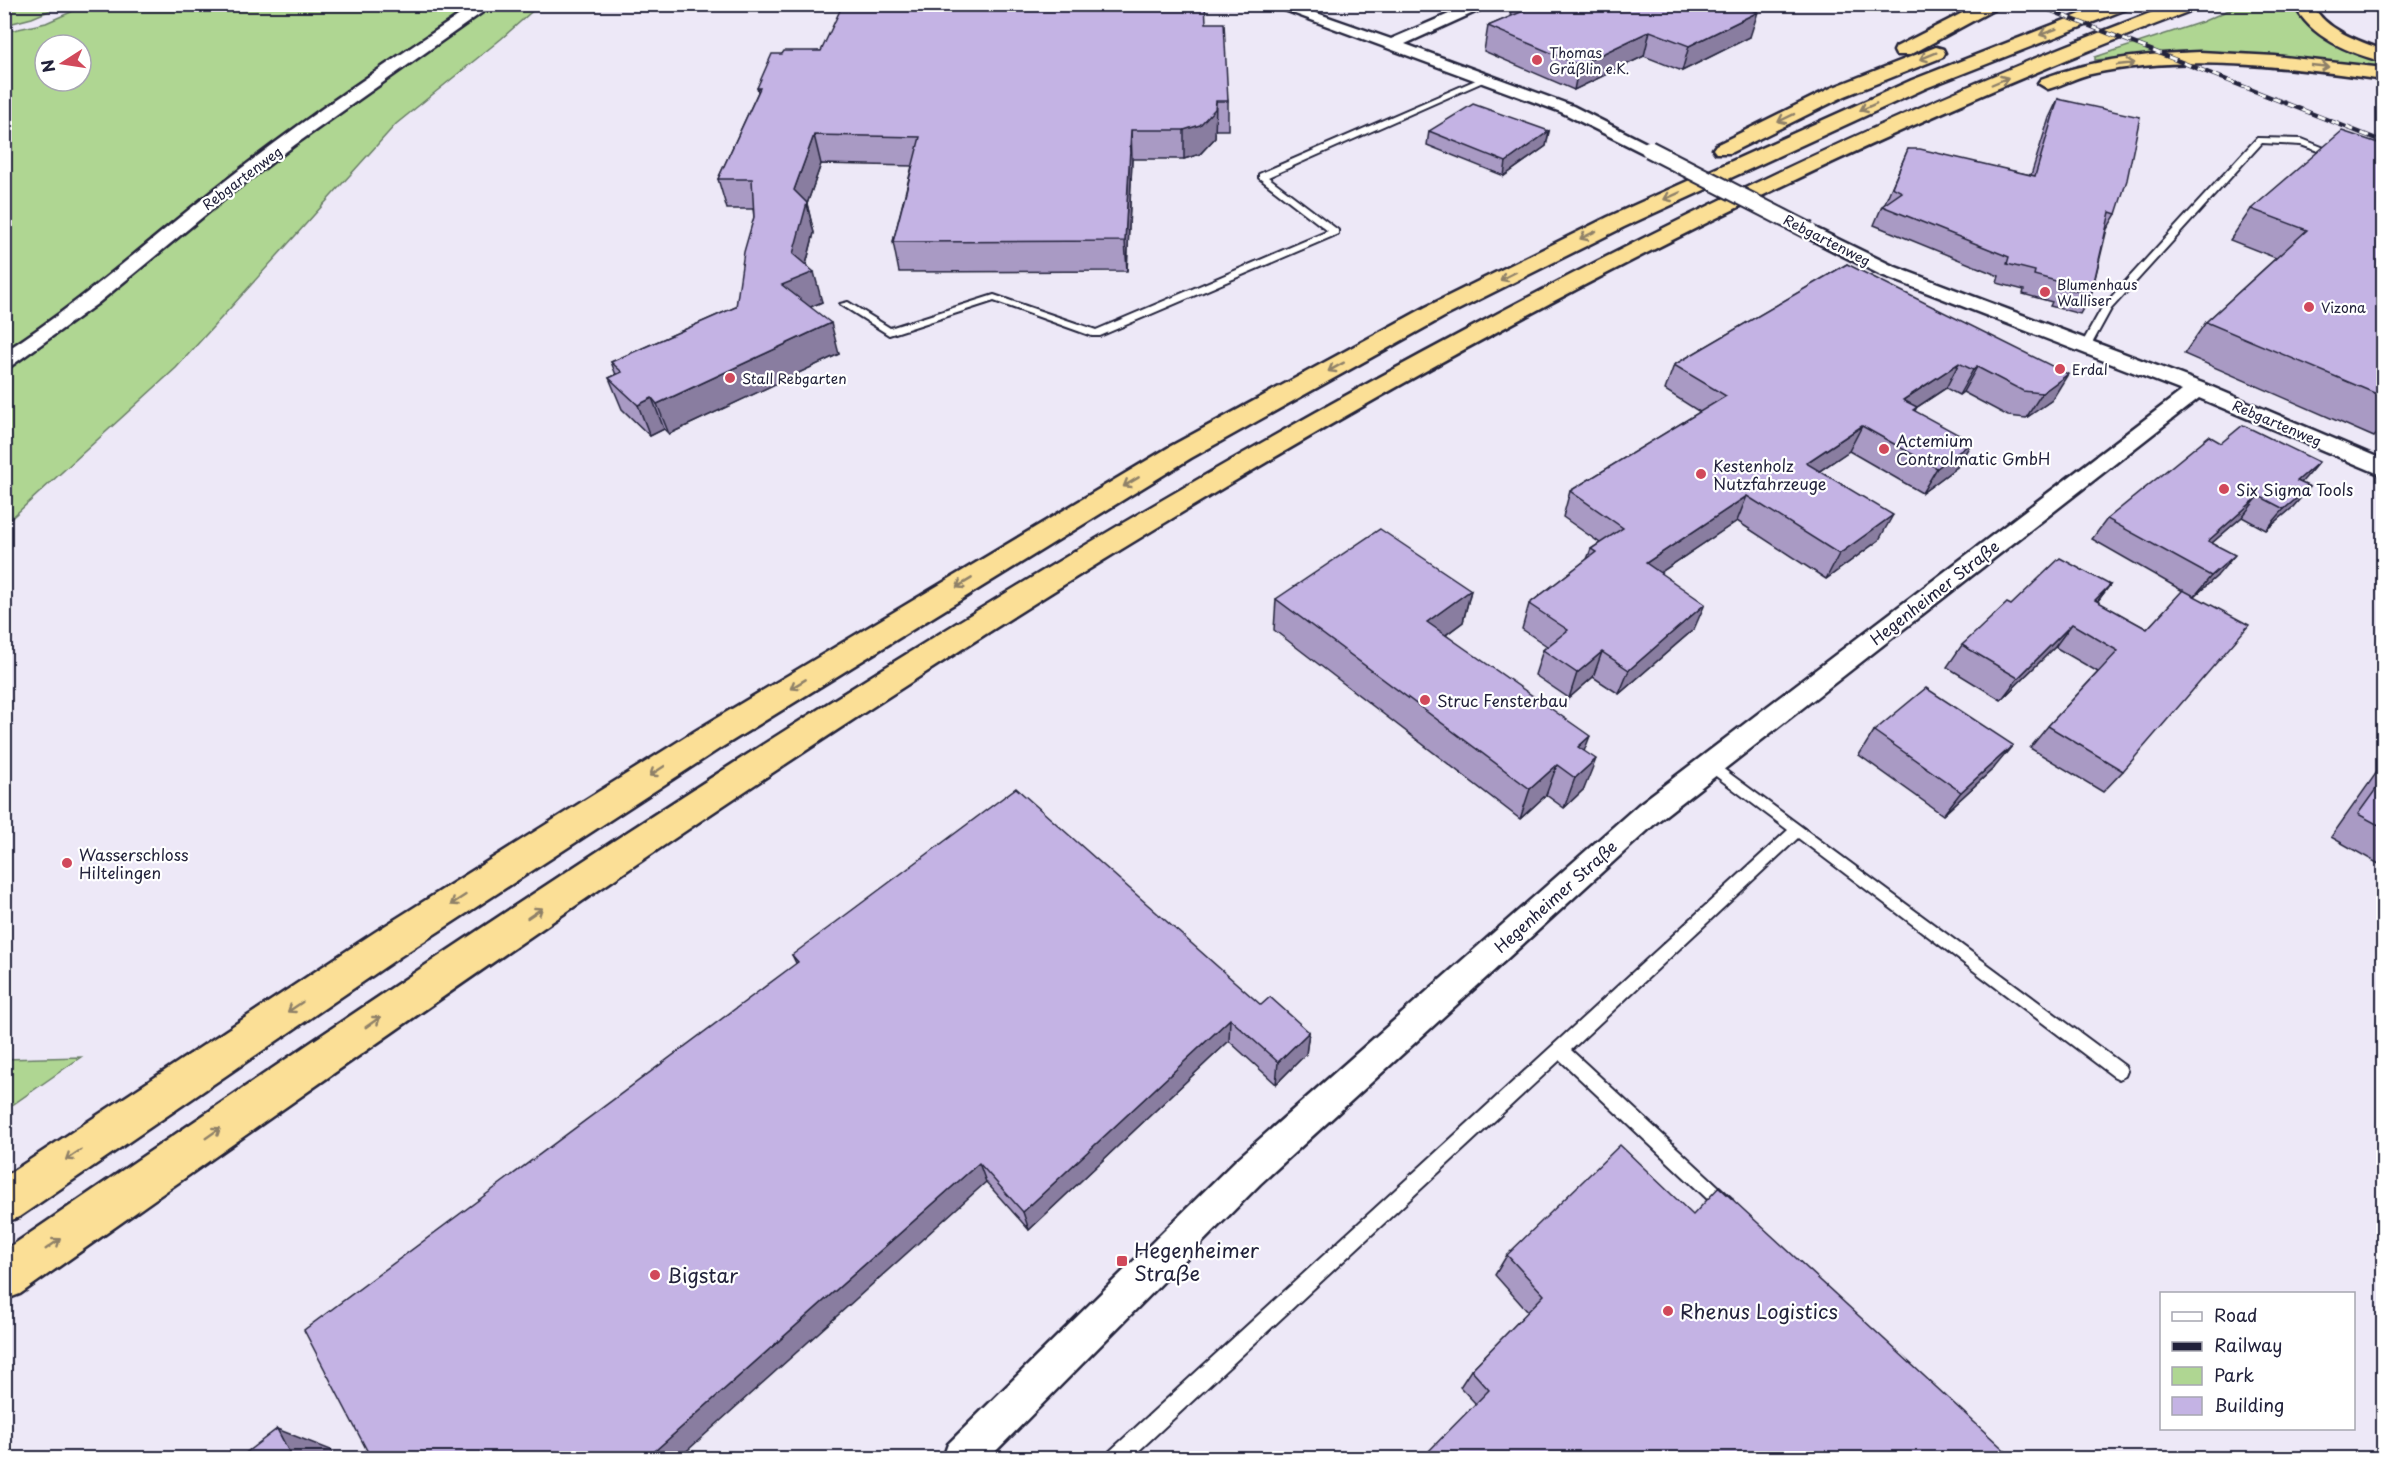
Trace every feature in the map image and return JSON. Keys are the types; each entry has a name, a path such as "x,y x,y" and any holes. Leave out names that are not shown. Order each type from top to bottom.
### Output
{"highway":[{"path":"1838,92 1844,80 1995,4"},
{"path":"4,1202 388,944 707,740 1181,452 1435,312 1616,222 1919,84 2123,4"},
{"path":"4,1278 413,994 800,737 1139,526 1365,392 1679,228 1908,120 2100,39 2192,4"},
{"path":"2303,4 2311,18 2335,36 2384,57"},
{"path":"1616,222 1647,187 1838,92 1964,41"},
{"path":"2034,88 2089,68 2161,61 2294,63 2384,74"},
{"path":"1908,120 1967,113 1989,105"}],"street":[{"name":"Rebgartenweg","path":"4,362 59,325 228,187 403,60 487,4"},
{"name":"Rebgartenweg","path":"1275,4 1488,78 1567,109 1886,270 2197,389 2384,469"},
{"path":"1392,44 1486,4"},
{"name":"Hegenheimer Straße","path":"962,1458 1248,1172 1648,813 2197,389"}],"lane":[{"path":"845,304 889,332 994,298 1096,334 1335,232 1262,176 1488,78"},
{"path":"2085,347 2107,308 2260,140 2302,142 2353,160"},
{"path":"1710,765 2119,1071"},
{"path":"1117,1458 1798,831"},
{"path":"1560,1050 1736,1214"}],"green space":[{"path":"5,4 63,5 32,18 5,25"},
{"path":"89,4 539,5 501,39 396,124 176,368 5,524 4,32 46,23"},
{"path":"2293,4 2300,16 2320,33 2345,46 2383,60 2384,70 2203,57 2131,57 2095,60 2095,57 2202,22 2240,5"},
{"path":"81,1057 5,1110 5,1059"}],"building":[{"path":"843,4 1205,4 1206,23 1224,23 1228,101 1216,101 1215,109 1200,125 1184,130 1131,130 1125,241 893,242 920,137 814,135 794,190 807,203 793,254 814,272 782,285 831,323 657,404 652,398 638,405 609,378 622,372 611,362 736,307 744,252 754,217 752,179 718,179 760,88 757,88 772,54 782,54 784,51 821,51"},
{"path":"1531,4 1737,4 1758,12 1689,46 1650,31 1579,65 1488,26 1535,6"},
{"path":"2058,99 2140,117 2127,180 2116,214 2110,212 2091,295 2061,287 2063,283 2034,275 2035,271 2007,264 2009,257 1882,206 1902,192 1892,187 1908,149 1920,149 2035,176"},
{"path":"1473,104 1549,131 1506,162 1429,131"},
{"name":"Vizona","path":"2342,131 2384,145 2384,397 2206,322 2307,230 2251,209"},
{"path":"1847,264 2068,374 2042,393 2023,391 1977,367 1973,370 1959,363 1903,400 1917,407 1913,410 1972,442 1937,468 1862,426 1806,463 1893,515 1839,554 1747,496 1646,563 1705,604 1629,670 1602,652 1577,673 1543,650 1568,630 1529,604 1596,552 1591,549 1623,528 1570,491 1726,396 1674,365"},
{"path":"2243,425 2319,462 2297,481 2310,487 2284,509 2259,496 2208,541 2235,555 2211,576 2107,519 2209,436 2221,443"},
{"name":"Struc Fensterbau","path":"1380,529 1471,590 1427,622 1590,736 1578,747 1596,759 1575,778 1557,765 1530,789 1276,599"},
{"path":"2060,558 2110,585 2095,600 2147,629 2183,590 2249,625 2123,771 2048,726 2118,651 2072,624 2018,678 1962,645 2007,603 2011,605"},
{"path":"1926,688 2013,745 1961,792 1874,731"},
{"path":"2384,778 2384,828 2358,814"},
{"path":"1016,788 1261,1005 1270,997 1309,1032 1278,1062 1230,1019 1023,1212 979,1163 647,1458 371,1458 304,1330 798,962 792,955"},
{"name":"Rhenus Logistics","path":"1620,1145 1693,1215 1719,1187 2013,1458 1422,1458 1489,1390 1471,1370 1544,1295 1507,1255"},
{"path":"277,1429 292,1458 239,1458"}],"railway":[{"path":"2034,4 2384,142"}],"place":[{"name":"Thomas Gräßlin e.K.","path":"1537,60"},
{"name":"Blumenhaus Walliser","path":"2045,292"},
{"name":"Vizona","path":"2309,307"},
{"name":"Erdal","path":"2060,369"},
{"name":"Stall Rebgarten","path":"730,378"},
{"name":"Actemium Controlmatic GmbH","path":"1884,449"},
{"name":"Kestenholz Nutzfahrzeuge","path":"1701,474"},
{"name":"Six Sigma Tools","path":"2224,489"},
{"name":"Struc Fensterbau","path":"1425,700"},
{"name":"Wasserschloss Hiltelingen","path":"67,863"},
{"name":"Hegenheimer Straße","path":"1122,1261"},
{"name":"Bigstar","path":"655,1275"},
{"name":"Rhenus Logistics","path":"1668,1311"}]}
